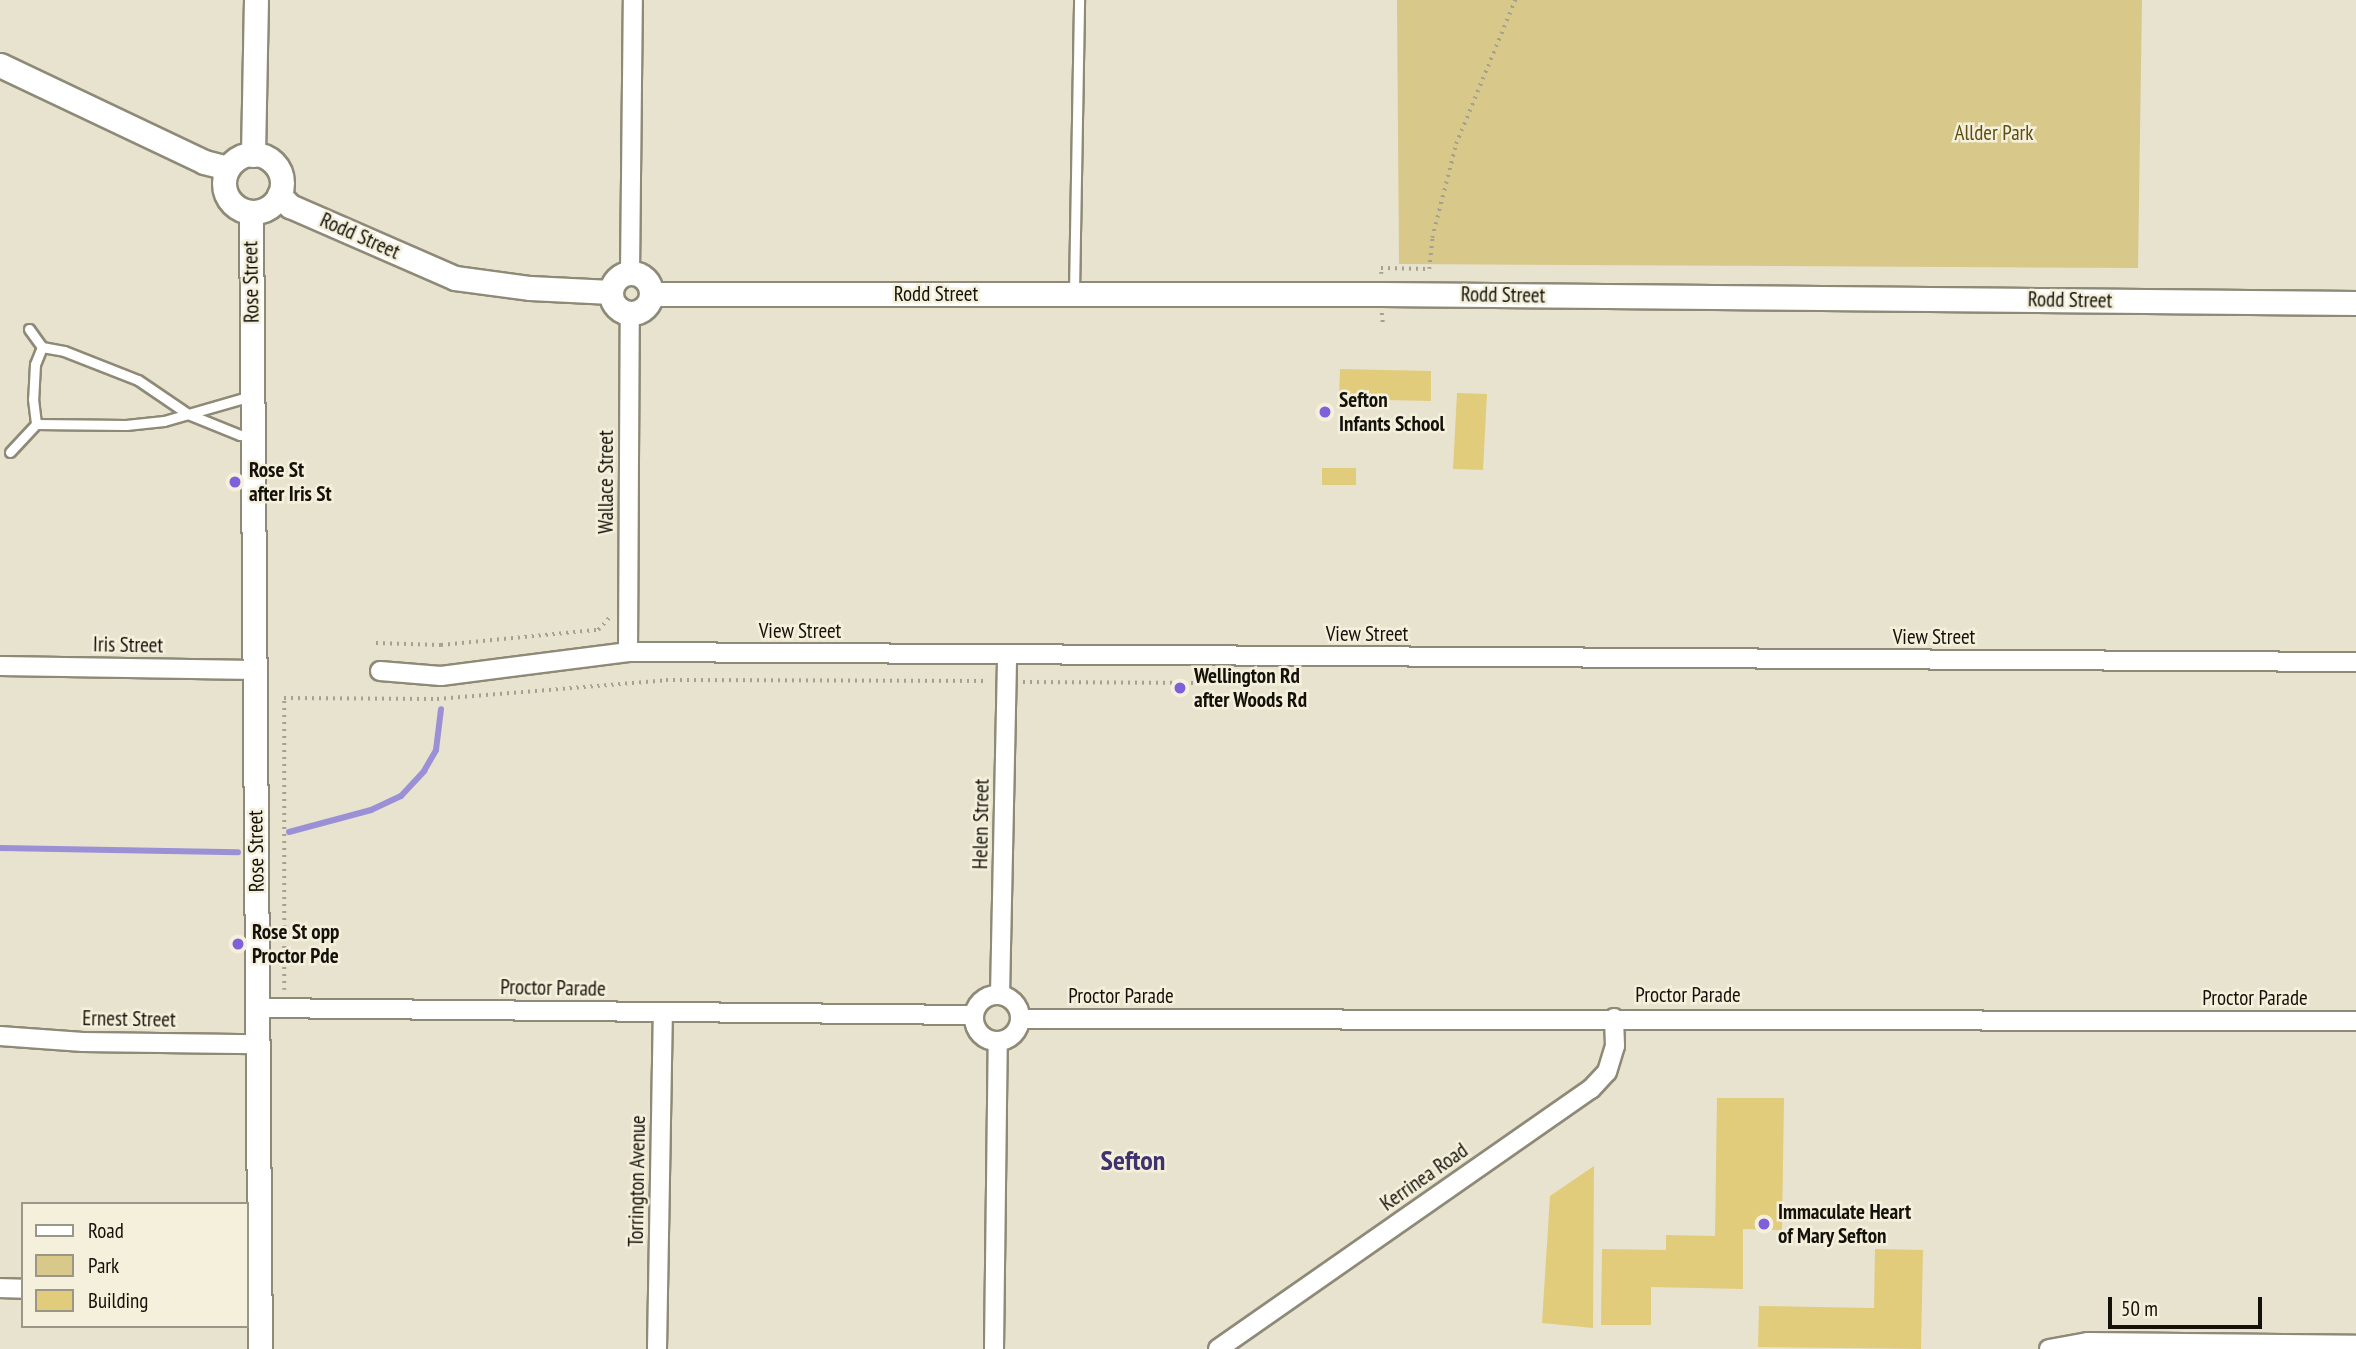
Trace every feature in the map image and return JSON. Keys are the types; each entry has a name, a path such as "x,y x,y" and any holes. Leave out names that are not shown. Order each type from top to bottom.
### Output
{"street":[{"path":"253,155 256,0"},
{"path":"630,273 633,0"},
{"path":"0,65 204,162 228,169"},
{"path":"243,156 262,156 277,168 282,186 279,195 270,207 251,212 238,208 226,194 224,186 228,169 243,156"},
{"name":"Rodd Street","path":"279,195 290,206 455,278 519,287 611,292"},
{"name":"Rose Street","path":"251,212 258,1009 253,1295 260,1349"},
{"path":"630,273 645,278 651,295 644,308 630,313 615,306 611,292 615,281 630,273"},
{"name":"Rodd Street","path":"651,295 1381,294 2356,303"},
{"name":"Wallace Street","path":"628,652 630,313"},
{"name":"View Street","path":"380,671 441,676 628,652 2356,662"},
{"name":"Helen Street","path":"1000,995 1007,654"},
{"name":"Iris Street","path":"0,666 255,670"},
{"path":"1000,995 1017,1005 1020,1019 1015,1033 998,1041 982,1035 976,1029 974,1015 982,1000 1000,995"},
{"name":"Proctor Parade","path":"258,1009 974,1015"},
{"name":"Torrington Avenue","path":"657,1349 663,1013"},
{"name":"Kerrinea Road","path":"1218,1349 1591,1089 1607,1072 1615,1046 1614,1018"},
{"name":"Proctor Parade","path":"1020,1019 2356,1021"},
{"name":"Ernest Street","path":"0,1036 83,1042 258,1044"},
{"path":"994,1349 998,1041"},
{"path":"0,1289 21,1289"},
{"path":"2049,1349 2087,1342 2356,1345"}],"lane":[{"path":"1074,294 1079,0"},
{"path":"29,329 42,348 64,351 138,380 188,414 240,435 254,437"},
{"path":"36,424 33,399 35,363 42,348"},
{"path":"9,452 36,424 127,425 188,414 253,395"}],"path":[{"path":"1383,323 1381,268 1429,269 1432,238 1456,144 1515,0"},
{"path":"376,643 441,645 598,630 609,618 610,609"},
{"path":"284,992 284,698 437,699 666,680 1248,683"}],"green space":[{"name":"Allder Park","path":"1397,0 2142,0 2138,268 1399,264"}],"building":[{"path":"1340,369 1431,371 1431,401 1339,399"},
{"path":"1457,393 1487,394 1483,470 1453,469"},
{"path":"1322,468 1356,468 1356,485 1322,485"},
{"path":"1717,1098 1784,1098 1782,1230 1743,1229 1743,1289 1651,1287 1651,1325 1601,1325 1602,1249 1666,1250 1666,1235 1715,1236"},
{"path":"1594,1166 1593,1328 1542,1323 1550,1196"},
{"path":"1875,1249 1923,1250 1921,1349 1758,1347 1759,1306 1874,1308"}],"waterway":[{"path":"289,832 371,810 401,796 424,771 436,750 441,709"},
{"path":"0,848 238,852"}],"place":[{"name":"Sefton Infants School","path":"1325,412"},
{"name":"Rose St after Iris St","path":"235,482"},
{"name":"Wellington Rd after Woods Rd","path":"1180,688"},
{"name":"Rose St opp Proctor Pde","path":"238,944"},
{"name":"Immaculate Heart of Mary Sefton","path":"1764,1224"}],"district":[{"name":"Sefton","path":"1133,1160"}]}
